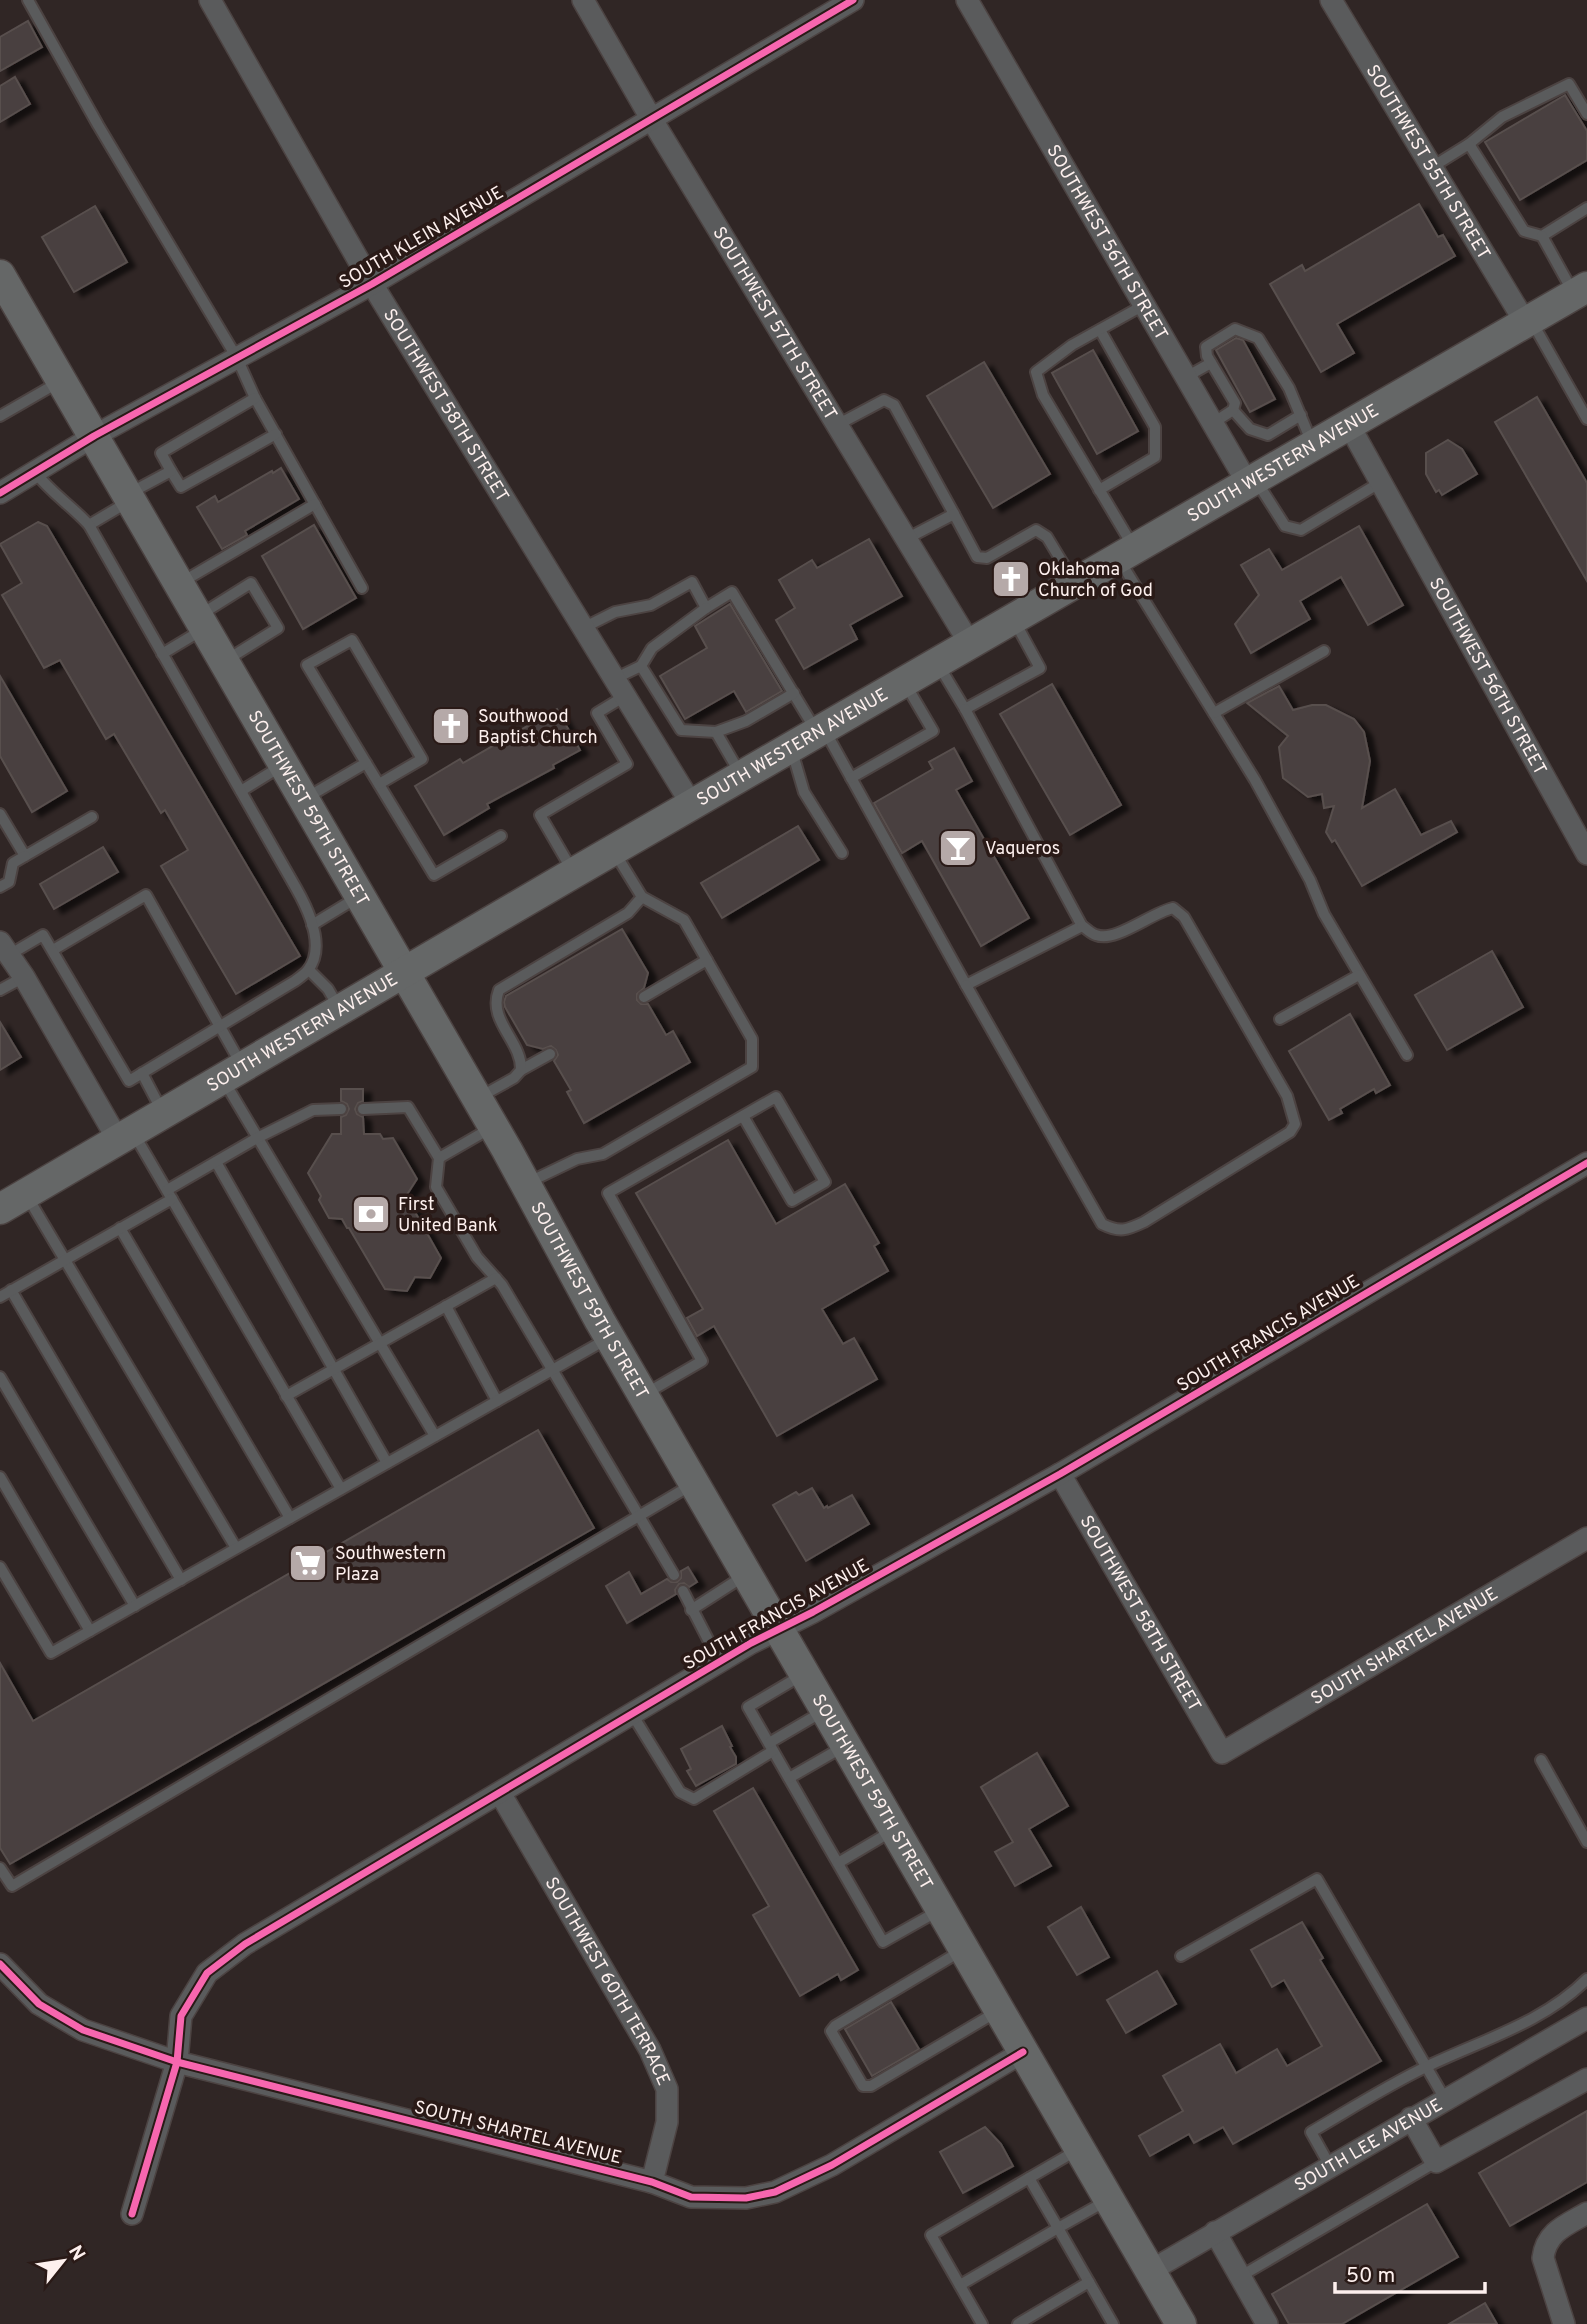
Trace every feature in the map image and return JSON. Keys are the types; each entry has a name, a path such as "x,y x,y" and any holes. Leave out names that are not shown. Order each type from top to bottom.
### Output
{"main road":[{"name":"SOUTH WESTERN AVENUE","path":"0,1209 1581,290"},
{"name":"SOUTHWEST 59TH STREET","path":"4,292 61,380 225,660 494,1126 609,1337 1181,2324"}],"street":[{"name":"SOUTHWEST 58TH STREET","path":"210,0 372,284 692,805"},
{"name":"SOUTHWEST 57TH STREET","path":"583,0 652,120 970,644"},
{"name":"SOUTH KLEIN AVENUE","path":"0,493 94,436 372,284 853,0"},
{"name":"SOUTHWEST 56TH STREET","path":"967,0 1213,424 1252,482"},
{"name":"SOUTHWEST 55TH STREET","path":"1331,0 1528,321"},
{"name":"SOUTHWEST 56TH STREET","path":"1349,425 1587,854"},
{"path":"4,948 126,1135"},
{"name":"SOUTH FRANCIS AVENUE","path":"132,2214 177,2062 181,2017 207,1973 245,1944 719,1661 1060,1474 1587,1163"},
{"name":"SOUTHWEST 58TH STREET","path":"1060,1474 1222,1753"},
{"name":"SOUTH SHARTEL AVENUE","path":"1222,1753 1587,1538"},
{"name":"SOUTHWEST 60TH TERRACE","path":"500,1793 649,2050 667,2089 667,2122 652,2182"},
{"name":"SOUTH SHARTEL AVENUE","path":"0,1964 39,2004 83,2029 177,2062 652,2182 691,2197 746,2198 775,2192 832,2165 1023,2052"},
{"name":"SOUTH LEE AVENUE","path":"1150,2271 1587,2018"},
{"path":"1411,2118 1436,2162 1587,2078"},
{"path":"1564,2324 1544,2258 1545,2247 1549,2238 1557,2231 1587,2213"},
{"path":"1215,2232 1267,2324"}],"lane":[{"path":"28,0 98,125 237,358 255,398 362,588"},
{"path":"1432,167 1469,144 1502,117 1569,84 1587,114"},
{"path":"1469,144 1524,231 1542,236 1581,290"},
{"path":"1542,236 1587,208"},
{"path":"1144,305 1072,345 1036,372 1043,396 1099,490 1126,554 1298,857 1324,914 1406,1055"},
{"path":"1528,321 1587,419"},
{"path":"1099,490 1155,457 1155,427 1100,330"},
{"path":"1213,424 1233,410 1235,403 1207,356 1206,347 1235,330 1258,338 1289,388 1313,446"},
{"path":"1186,377 1211,363"},
{"path":"0,416 61,380"},
{"path":"255,398 161,453 171,471 181,487 276,434"},
{"path":"837,425 884,400 894,405 977,557 987,558 1036,530 1047,537 1075,584"},
{"path":"1233,410 1250,429 1268,435 1301,415"},
{"path":"89,525 171,471"},
{"path":"4,948 43,934 129,1081 295,981 309,970 314,957 312,925 296,888 89,525 47,488 35,472"},
{"path":"1252,482 1285,526 1301,530 1381,482"},
{"path":"180,583 315,504"},
{"path":"906,539 954,514"},
{"path":"583,628 615,612 651,605 692,582 706,608"},
{"path":"162,654 251,583 278,628 225,660"},
{"path":"574,873 540,815 627,764 597,713 641,666 652,648 732,592 794,693 851,778 1102,1224 1114,1230 1125,1231 1144,1222 1290,1132 1295,1124 1287,1096 1184,917 1172,908 1160,911 1110,937 1095,935 1082,926 938,663"},
{"path":"965,709 1040,668 1013,619"},
{"path":"379,785 422,759 352,640 307,665 379,785 434,875 501,836"},
{"path":"1214,713 1324,650"},
{"path":"641,666 681,730 716,732 746,721 794,693"},
{"path":"851,778 933,731 905,682"},
{"path":"716,732 742,776"},
{"path":"791,748 804,792 842,853"},
{"path":"304,800 366,763"},
{"path":"241,791 284,764"},
{"path":"0,814 25,856"},
{"path":"0,887 9,882 13,863 92,817"},
{"path":"526,1184 577,1159 603,1153 752,1067 752,1039 684,920 642,897 614,850"},
{"path":"54,950 146,895 219,1028 232,1073 257,1138 435,1436"},
{"path":"312,925 359,896"},
{"path":"521,1070 521,1060 496,1010 495,1000 499,990 526,979 598,937 628,913 642,897"},
{"path":"966,985 1082,926"},
{"path":"644,998 707,960"},
{"path":"309,970 328,989 341,1010"},
{"path":"1280,1019 1359,975"},
{"path":"0,990 24,977"},
{"path":"478,1098 550,1054"},
{"path":"142,1073 164,1113"},
{"path":"643,1395 702,1361 608,1193 776,1097 825,1182 792,1201 743,1116"},
{"path":"363,1109 408,1108 439,1158 436,1187 477,1257 502,1285 674,1575"},
{"path":"0,1297 120,1228 216,1162 257,1138 313,1110 341,1109"},
{"path":"439,1158 494,1126"},
{"path":"126,1135 169,1194 341,1489"},
{"path":"216,1162 387,1463"},
{"path":"26,1194 236,1548"},
{"path":"120,1228 290,1518"},
{"path":"286,1396 496,1278"},
{"path":"11,1290 181,1580"},
{"path":"446,1306 497,1401"},
{"path":"0,1567 51,1653 609,1337"},
{"path":"0,1377 135,1605"},
{"path":"0,1477 90,1631"},
{"path":"0,1868 12,1886 694,1484"},
{"path":"691,1610 747,1575"},
{"path":"683,1591 719,1661"},
{"path":"804,1674 748,1707 883,1942 940,1909"},
{"path":"632,1714 680,1792 694,1799 825,1710"},
{"path":"789,1778 846,1746"},
{"path":"1541,1760 1587,1842"},
{"path":"838,1863 894,1830"},
{"path":"1181,1956 1317,1880 1445,2099"},
{"path":"964,1950 835,2025 831,2031 863,2086 871,2086 999,2010"},
{"path":"1330,2166 1311,2132 1426,2067 1514,2029 1571,1996 1587,1979"},
{"path":"982,2324 931,2235 1079,2149"},
{"path":"1241,2276 1436,2162"},
{"path":"1029,2178 1113,2324"},
{"path":"960,2285 1108,2199"},
{"path":"1018,2324 1089,2283"}],"building":[{"path":"28,21 42,47 0,71 0,37"},
{"path":"15,77 30,104 0,122 0,86"},
{"path":"1565,95 1587,131 1587,160 1520,200 1485,142"},
{"path":"1419,204 1438,237 1443,235 1455,256 1337,324 1354,353 1321,372 1270,284 1302,265 1305,271"},
{"path":"95,206 127,262 74,292 42,237"},
{"path":"1236,338 1243,340 1275,399 1250,412 1216,350"},
{"path":"1093,350 1138,431 1097,454 1052,373"},
{"path":"984,362 1050,474 993,508 927,396"},
{"path":"1537,397 1587,483 1587,581 1495,422"},
{"path":"1448,440 1462,449 1477,474 1442,495 1439,490 1436,492 1426,474 1426,453"},
{"path":"281,468 299,499 245,531 247,535 222,549 197,507 215,496 218,502"},
{"path":"38,522 47,526 300,956 236,994 161,866 188,850 165,810 161,813 114,734 106,739 60,660 44,668 2,595 22,583 0,544"},
{"path":"314,525 356,598 303,629 262,556"},
{"path":"1359,526 1403,605 1368,625 1341,577 1300,601 1310,619 1251,653 1235,624 1259,595 1241,565 1269,549 1282,570"},
{"path":"869,539 902,596 850,625 857,639 804,669 776,620 795,608 779,580 812,560 817,568"},
{"path":"730,604 782,691 746,712 734,691 685,719 660,676 707,648 695,626"},
{"path":"0,676 67,791 32,812 0,756"},
{"path":"1052,684 1121,805 1070,835 1000,714"},
{"path":"1279,686 1293,710 1326,705 1354,719 1364,732 1370,761 1362,808 1395,789 1421,835 1451,821 1457,832 1362,886 1335,840 1332,842 1326,832 1334,806 1324,808 1322,794 1308,797 1283,778 1279,747 1288,736 1247,703"},
{"path":"557,709 580,750 553,765 554,768 487,804 489,808 444,835 415,786 460,759 463,763"},
{"name":"Vaqueros","path":"954,748 972,781 956,790 1029,918 981,946 922,841 902,853 874,803 933,769 929,762"},
{"path":"798,826 819,860 722,918 701,883"},
{"path":"103,847 118,872 54,909 40,884"},
{"path":"622,929 648,973 644,988 637,994 637,1000 641,1004 648,1004 666,1035 673,1031 690,1062 584,1123 567,1092 571,1090 554,1061 558,1055 556,1050 551,1046 543,1049 527,1045 504,1002 506,996"},
{"path":"1492,951 1523,1007 1447,1050 1415,995"},
{"path":"1350,1014 1390,1085 1376,1093 1374,1089 1340,1109 1342,1113 1329,1120 1289,1051"},
{"path":"0,1022 21,1057 0,1070"},
{"name":"First United Bank","path":"341,1089 363,1089 363,1101 358,1103 355,1109 357,1114 363,1117 364,1134 380,1134 383,1139 393,1138 417,1179 406,1196 441,1258 430,1278 415,1277 407,1291 385,1289 342,1219 329,1218 308,1173 332,1134 341,1134 341,1117 346,1115 349,1109 347,1104 341,1101"},
{"path":"728,1140 776,1224 845,1184 879,1243 874,1246 888,1271 822,1309 843,1344 854,1338 877,1379 777,1436 714,1326 697,1336 687,1318 703,1309 636,1193"},
{"path":"538,1430 594,1528 10,1864 0,1848 0,1663 33,1721"},
{"path":"812,1488 824,1508 852,1495 869,1524 806,1561 773,1505 796,1492 799,1495"},
{"path":"688,1567 697,1582 689,1587 684,1583 679,1584 675,1590 676,1594 627,1623 606,1586 629,1572 641,1594 667,1579 677,1582 681,1578 681,1571"},
{"path":"722,1726 732,1746 730,1747 736,1757 736,1764 696,1786 687,1771 691,1769 681,1749"},
{"path":"1037,1753 1068,1806 1029,1829 1051,1866 1015,1886 995,1852 1013,1842 981,1787"},
{"path":"753,1788 858,1970 841,1980 838,1974 800,1996 753,1915 769,1906 714,1811"},
{"path":"1081,1907 1109,1957 1077,1975 1048,1927"},
{"path":"1302,1922 1323,1958 1320,1960 1381,2061 1233,2144 1223,2127 1194,2143 1189,2134 1150,2156 1139,2136 1183,2111 1163,2076 1220,2044 1236,2073 1277,2049 1287,2066 1322,2046 1284,1980 1272,1987 1251,1950"},
{"path":"1157,1971 1176,2004 1126,2033 1107,2000"},
{"path":"891,2002 919,2049 872,2076 845,2029"},
{"path":"1587,2111 1587,2182 1510,2226 1479,2173"},
{"path":"985,2127 1001,2144 1013,2166 963,2193 940,2152"},
{"path":"1427,2204 1458,2257 1342,2324 1289,2324 1272,2294"},
{"path":"1485,2303 1497,2324 1449,2324"}],"cycle path":[{"path":"0,493 94,436 372,284 853,0"},
{"path":"132,2214 177,2062 181,2016 207,1973 245,1944 751,1643 813,1612 1060,1474 1587,1163"},
{"path":"0,1964 39,2004 83,2030 177,2062 652,2182 691,2197 746,2198 775,2192 832,2165 1023,2052"}],"place":[{"name":"Oklahoma Church of God","path":"1011,579"},
{"name":"Southwood Baptist Church","path":"451,726"},
{"name":"Vaqueros","path":"958,848"},
{"name":"First United Bank","path":"371,1214"},
{"name":"Southwestern Plaza","path":"308,1563"}]}
